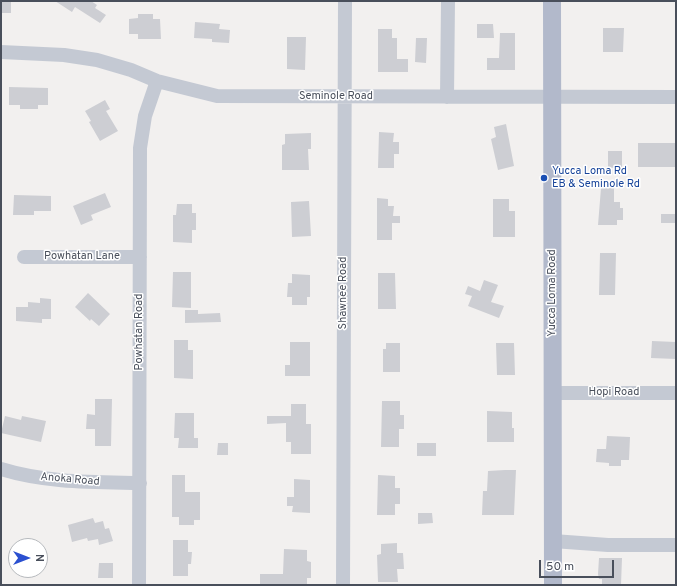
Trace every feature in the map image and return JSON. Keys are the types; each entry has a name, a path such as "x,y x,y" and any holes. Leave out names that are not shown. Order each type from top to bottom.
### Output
{"main road":[{"name":"Yucca Loma Road","path":"552,1 553,585"}],"street":[{"name":"Shawnee Road","path":"343,585 345,1"},
{"path":"447,97 448,1"},
{"name":"Seminole Road","path":"1,52 64,55 97,60 131,70 156,81 217,96 676,97"},
{"name":"Powhatan Road","path":"140,585 140,148 145,116 156,81"},
{"name":"Powhatan Lane","path":"24,257 140,257"},
{"name":"Hopi Road","path":"553,393 676,393"},
{"name":"Anoka Road","path":"1,469 21,475 72,482 140,483"},
{"path":"553,541 608,545 676,545"}],"building":[{"path":"1,1 11,1 11,13 1,13"},
{"path":"55,1 91,1 97,5 95,8 106,15 100,23 75,7 72,12"},
{"path":"138,14 153,14 153,19 160,19 161,39 138,39 138,34 129,34 129,19 138,18"},
{"path":"195,22 220,24 219,29 230,30 229,43 212,42 212,39 194,38"},
{"path":"477,24 493,24 494,38 477,38"},
{"path":"603,28 624,28 623,52 603,52"},
{"path":"378,29 392,29 392,38 397,38 397,59 408,59 408,72 378,72"},
{"path":"500,33 515,33 515,70 487,70 487,58 499,58"},
{"path":"287,37 306,37 305,70 287,69"},
{"path":"416,38 427,38 426,63 415,62"},
{"path":"9,87 48,88 48,105 38,105 38,109 20,109 20,105 9,105"},
{"path":"105,100 110,109 106,111 118,131 100,141 89,122 91,121 85,111"},
{"path":"506,124 514,166 498,170 491,139 496,137 494,127"},
{"path":"379,132 394,133 393,142 399,142 399,154 394,154 394,168 378,168"},
{"path":"311,133 311,149 308,149 309,170 282,170 282,145 285,144 285,134"},
{"path":"638,143 676,143 676,167 638,167"},
{"path":"608,151 622,151 622,167 608,168"},
{"path":"601,188 614,188 614,202 620,202 620,208 623,208 623,220 617,220 617,225 598,225"},
{"path":"105,193 111,207 91,215 93,220 81,225 73,206"},
{"path":"14,195 51,196 51,211 34,211 34,215 13,215"},
{"path":"377,198 388,199 388,206 394,206 393,216 400,216 400,223 392,223 392,240 377,240"},
{"path":"493,199 509,199 509,211 515,211 515,237 493,237"},
{"path":"309,201 311,236 292,237 291,202"},
{"path":"177,204 192,204 192,213 196,213 196,230 192,230 192,243 173,242 173,215 176,215"},
{"path":"661,214 676,214 676,223 661,223"},
{"path":"600,253 616,253 615,295 599,295"},
{"path":"173,272 191,272 191,308 172,307"},
{"path":"378,273 395,273 396,309 378,309"},
{"path":"292,274 310,275 310,297 307,297 307,305 292,305 292,297 287,297 288,283 292,283"},
{"path":"484,280 498,285 491,302 504,306 499,318 468,306 472,296 465,294 468,286 480,291"},
{"path":"88,293 110,314 99,326 91,319 90,321 75,307"},
{"path":"40,298 51,299 51,319 42,319 42,323 16,321 16,307 28,307 28,302 40,303"},
{"path":"185,310 198,310 198,314 220,313 221,322 185,323"},
{"path":"174,340 188,340 188,350 193,350 193,379 174,378"},
{"path":"652,341 676,342 676,359 651,358"},
{"path":"290,342 310,342 310,376 285,376 285,365 290,365"},
{"path":"386,343 400,343 400,372 383,372 383,349 386,349"},
{"path":"496,343 514,343 515,375 497,375"},
{"path":"95,399 112,399 111,446 95,446 95,429 86,429 87,414 95,415"},
{"path":"382,401 400,401 400,415 404,415 404,429 399,429 399,447 381,447"},
{"path":"291,404 306,404 306,424 311,424 311,454 291,454 291,442 286,442 286,423 267,424 267,416 291,416"},
{"path":"487,411 512,412 514,442 487,442"},
{"path":"175,413 194,413 194,438 198,438 198,448 178,448 179,438 174,438"},
{"path":"5,416 21,420 22,416 46,421 41,442 1,433"},
{"path":"607,436 630,437 629,460 621,460 621,466 609,466 609,463 596,462 597,449 606,449"},
{"path":"218,443 228,443 228,455 217,455"},
{"path":"417,443 436,443 436,456 417,456"},
{"path":"516,470 514,515 482,515 483,491 487,491 488,471"},
{"path":"172,475 185,475 185,492 200,492 200,520 194,520 194,525 179,525 179,517 172,517"},
{"path":"378,475 395,476 395,488 400,488 400,504 395,504 395,515 377,515"},
{"path":"294,479 310,480 310,513 292,512 293,506 287,506 287,497 294,497"},
{"path":"418,513 432,513 433,523 418,524"},
{"path":"93,518 95,523 103,521 105,529 109,528 113,541 99,545 98,539 88,541 87,538 72,542 68,525"},
{"path":"173,540 188,540 188,552 192,552 191,564 188,564 188,576 173,576"},
{"path":"397,543 397,553 403,553 404,569 397,569 398,582 378,582 377,555 381,554 381,544"},
{"path":"284,549 307,550 307,561 311,562 311,578 307,578 307,585 260,585 260,574 283,574"},
{"path":"599,558 622,558 621,585 602,585 602,579 599,579 598,574"},
{"path":"99,563 113,563 113,578 98,578"}],"place":[{"name":"Yucca Loma Rd EB & Seminole Rd","path":"544,178"}]}
